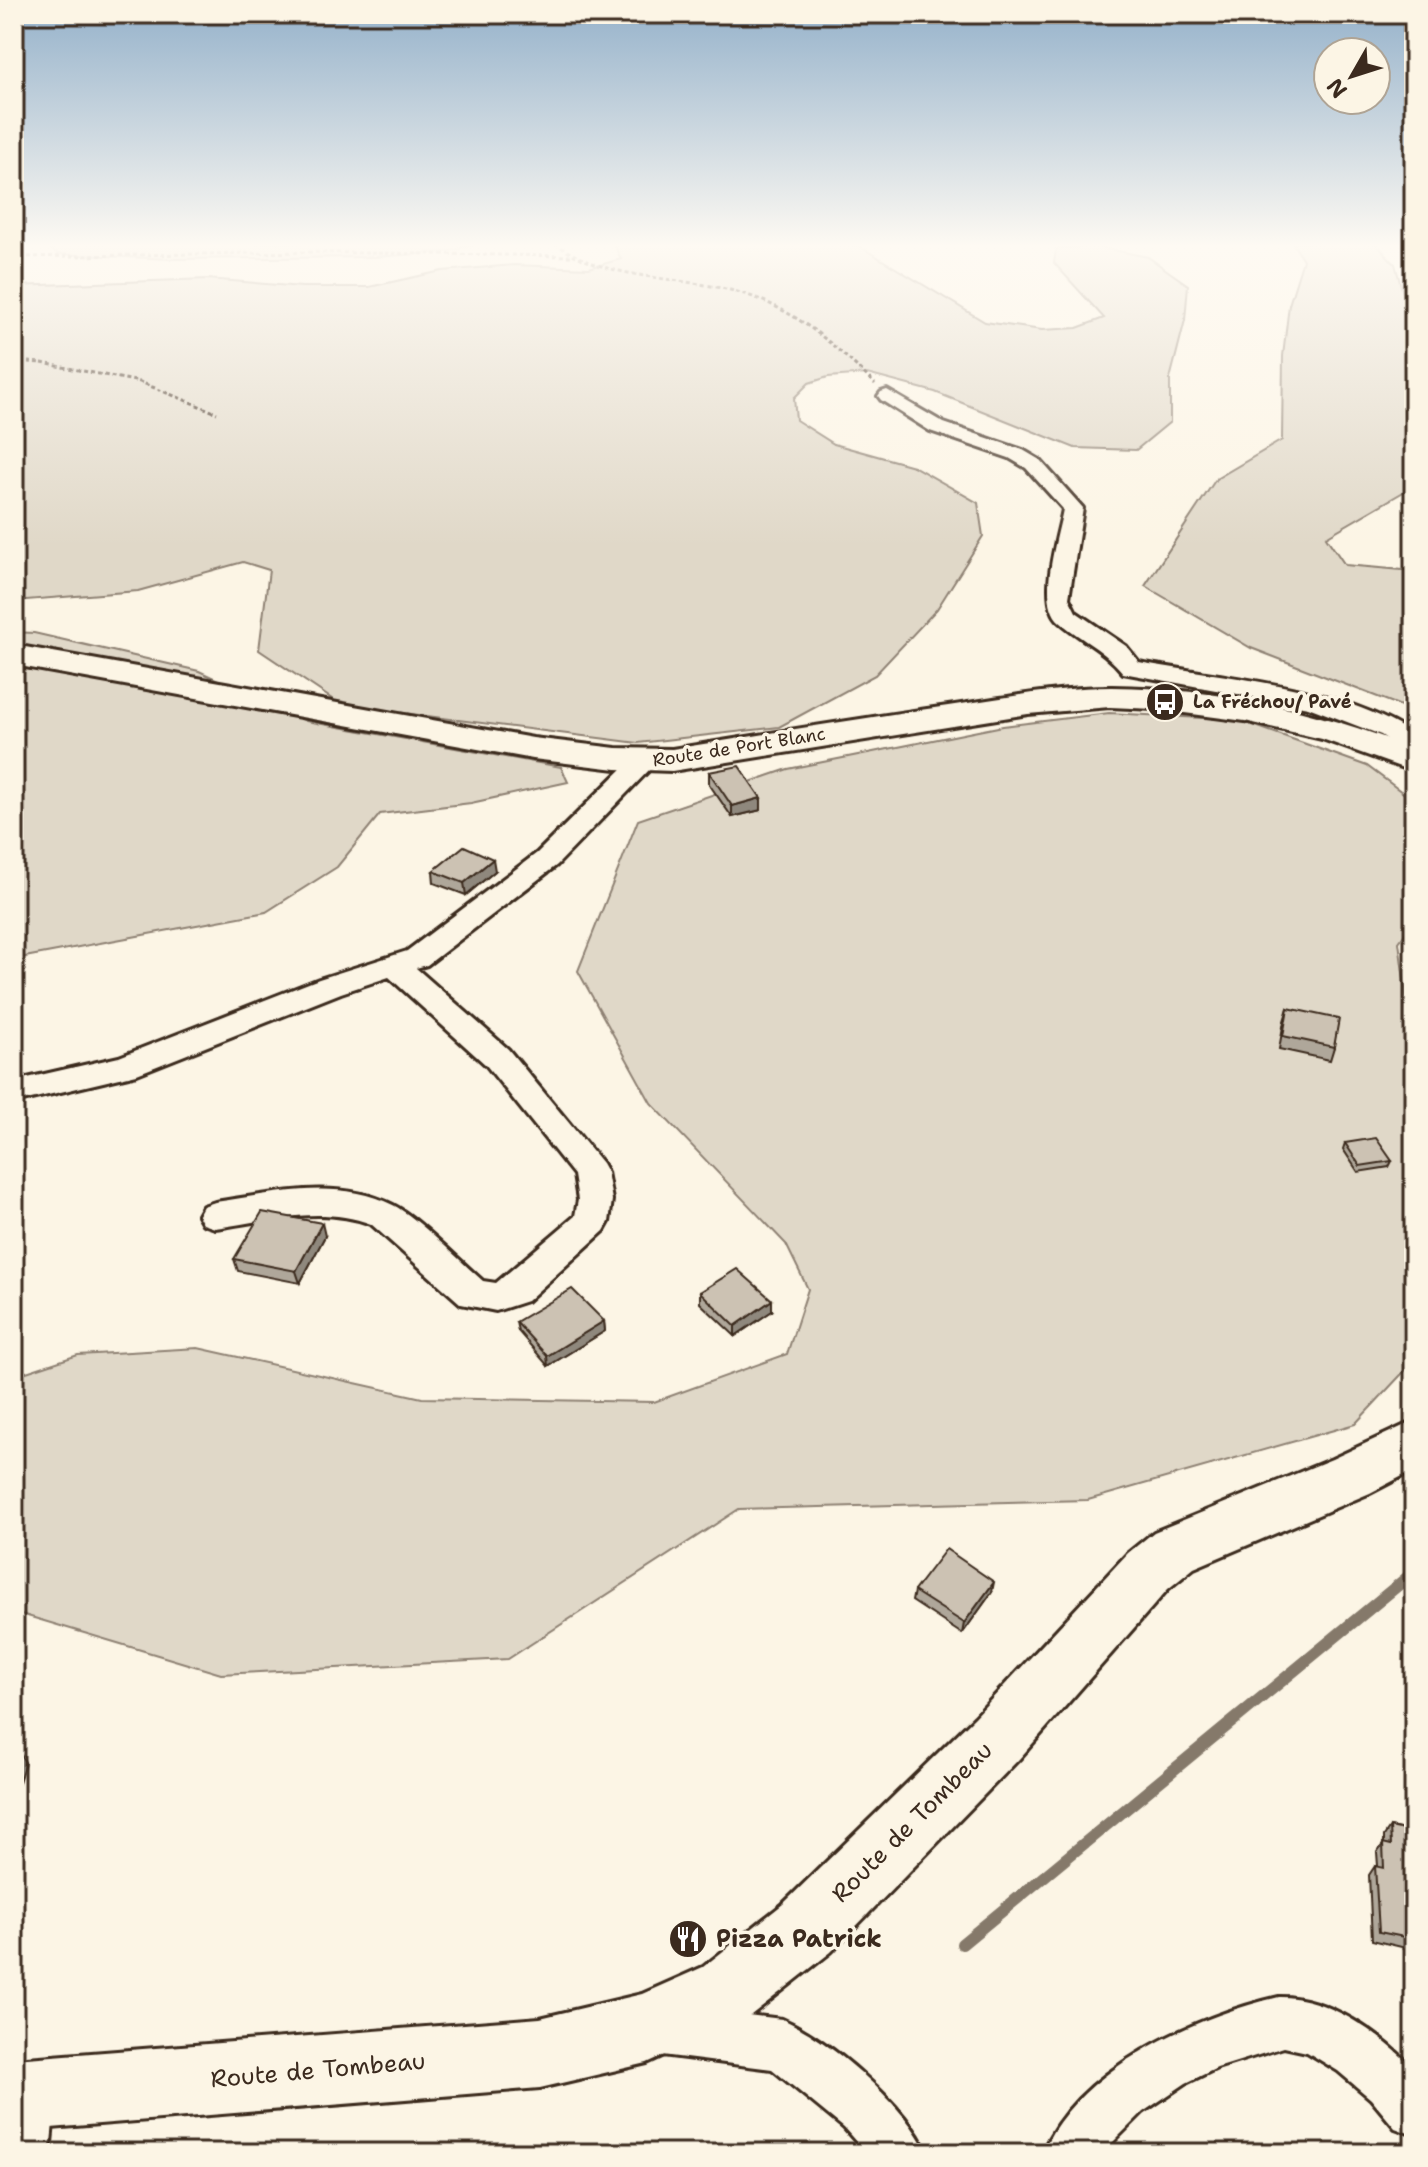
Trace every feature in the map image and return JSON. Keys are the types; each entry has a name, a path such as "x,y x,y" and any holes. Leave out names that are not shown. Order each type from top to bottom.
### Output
{"street":[{"path":"887,396 937,427 1016,454 1033,464 1066,498 1073,508 1058,598 1066,616 1118,651 1131,668 1314,701 1390,730 1414,746"},
{"name":"Route de Port Blanc","path":"14,655 432,731 583,755 644,761 672,760 853,729 1085,699 1191,704 1268,716 1375,743 1414,761"},
{"path":"14,1092 126,1066 330,986 417,958 547,859 644,761"},
{"path":"215,1215 318,1201 362,1207 383,1215 474,1294 496,1297 514,1291 592,1222 595,1200 590,1172 497,1057 394,965"},
{"name":"Route de Tombeau","path":"22,2114 540,2053 647,2028 727,1991 807,1928 997,1738 1148,1571 1174,1550 1351,1476 1414,1444"},
{"path":"1069,2153 1137,2082 1200,2047 1283,2022 1335,2037 1404,2095 1414,2109"},
{"path":"647,2028 782,2045 863,2109 900,2153"}],"path":[{"path":"833,344 887,396"},
{"path":"14,361 42,363 140,382 217,413"}],"shaded area":[{"path":"14,344 1179,344 1170,379 1170,422 1136,450 1075,448 935,392 867,374 828,377 809,383 794,398 796,420 834,444 913,466 978,503 983,536 937,609 875,675 779,727 638,743 341,705 259,650 269,570 243,562 138,591 14,601 14,491 23,472 20,448 14,446"},
{"path":"1284,344 1414,344 1414,478 1405,491 1326,537 1345,565 1414,571 1414,711 1251,648 1145,586 1216,479 1282,440"},
{"path":"14,632 34,633 199,671 306,721 561,767 568,782 471,803 380,814 337,867 266,912 14,959"},
{"path":"1109,713 1239,720 1367,766 1414,801 1414,921 1399,942 1414,1057 1414,1361 1355,1424 1088,1500 739,1509 508,1659 221,1674 14,1612 14,1376 78,1355 198,1348 422,1398 654,1402 787,1354 808,1289 786,1244 651,1103 578,971 638,820 788,769 1003,726"}],"building":[{"path":"739,766 761,798 732,806 709,772"},
{"path":"464,846 493,859 464,883 433,871"},
{"path":"1288,1008 1339,1019 1334,1047 1283,1036"},
{"path":"1376,1138 1392,1161 1360,1166 1345,1143"},
{"path":"262,1212 322,1223 296,1271 234,1259"},
{"path":"737,1269 772,1300 735,1326 700,1292"},
{"path":"572,1289 604,1321 547,1356 516,1322"},
{"path":"946,1549 994,1582 964,1623 914,1591"},
{"path":"14,1753 20,1753 14,1772"},
{"path":"1390,1827 1414,1832 1414,1939 1379,1932 1375,1866 1384,1868 1383,1843 1391,1845"}],"waterway":[{"path":"962,1944 1414,1572"}],"place":[{"name":"La Fréchou/ Pavé","path":"1165,702"},
{"name":"Pizza Patrick","path":"688,1939"}]}
